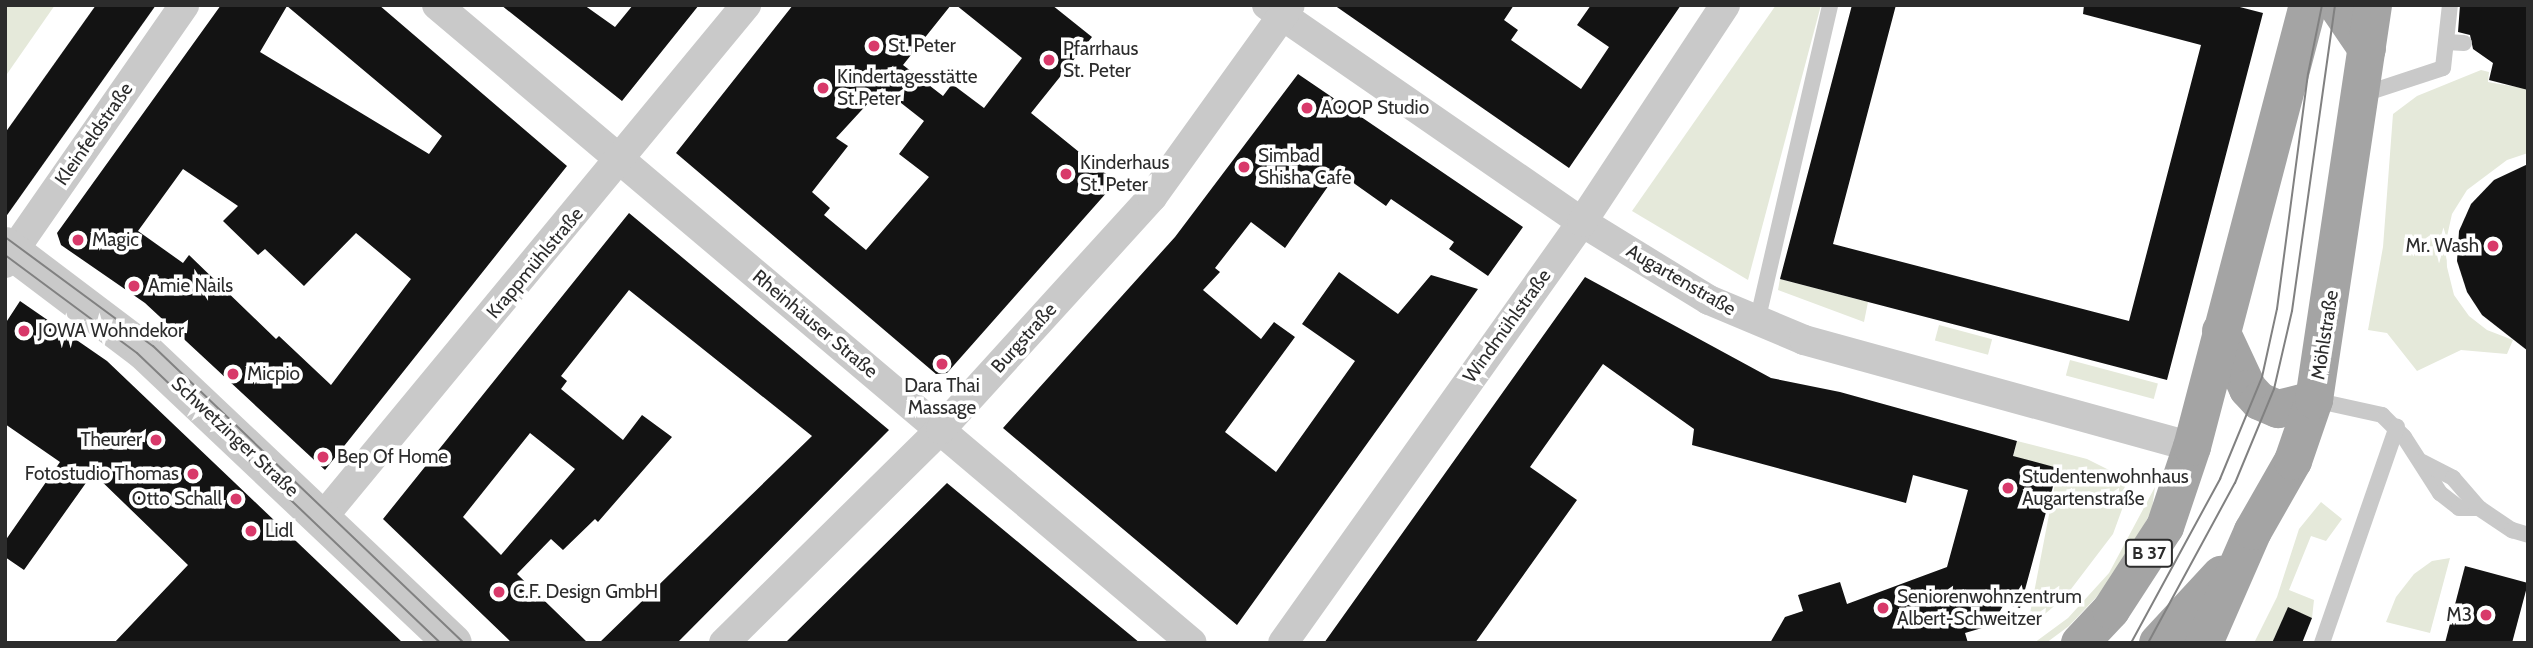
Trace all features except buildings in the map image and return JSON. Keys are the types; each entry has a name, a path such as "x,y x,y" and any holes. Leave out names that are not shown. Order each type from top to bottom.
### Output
{"main road":[{"name":"B 37","path":"2080,643 2111,610 2159,536 2192,447 2308,5"},
{"path":"2337,5 2367,49"},
{"name":"Möhlstraße","path":"2204,643 2253,531 2288,470 2314,400 2373,5"},
{"path":"2221,331 2248,389 2259,401 2278,409 2314,400"},
{"path":"2158,643 2219,577 2253,531"}],"street":[{"name":"Kleinfeldstraße","path":"8,254 184,5"},
{"name":"Rheinhäuser Straße","path":"437,5 1192,643"},
{"name":"Krappmühlstraße","path":"322,519 746,5"},
{"name":"Windmühlstraße","path":"1283,643 1582,222 1726,5"},
{"name":"Augartenstraße","path":"1280,9 1582,222 1709,300 1804,340 2192,447"},
{"name":"Burgstraße","path":"724,643 941,429 1152,197 1280,9"},
{"name":"Schwetzinger Straße","path":"8,254 144,351 453,643"}],"lane":[{"path":"1757,322 1764,279 1830,5"},
{"path":"2361,95 2443,68 2450,5"},
{"path":"2446,42 2463,43"},
{"path":"2314,400 2366,409 2397,427 2422,462 2454,478 2479,508 2528,535"},
{"path":"2322,643 2397,427"}],"shaded area":[{"path":"5,5 55,5 7,74 5,73"},
{"path":"1776,5 1821,5 1748,280 1632,211"},
{"path":"2481,70 2489,72 2488,82 2528,89 2528,153 2507,160 2467,190 2452,214 2446,241 2447,267 2454,295 2469,316 2487,330 2513,340 2507,354 2461,350 2417,371 2387,333 2368,330 2383,247 2393,114 2417,96"},
{"path":"1780,279 1868,302 1864,322 1778,290"},
{"path":"1939,325 1992,339 1988,355 1935,340"},
{"path":"2070,360 2158,384 2154,399 2066,375"},
{"path":"2017,441 2087,459 2125,478 2124,504 2113,534 2065,597 2027,629 2058,468 2013,457"},
{"path":"2155,487 2152,509 2134,546 2103,590 2069,626 2046,643 2034,643 2068,618 2109,573"},
{"path":"2321,502 2342,519 2326,541 2311,536 2289,590 2314,600 2312,618 2288,608 2272,643 2254,643 2277,597 2299,529"},
{"path":"2450,558 2430,633 2386,622 2396,597 2414,574 2432,561"}],"tram line":[{"path":"2131,643 2220,479 2262,377 2277,309 2308,74 2322,5"},
{"path":"2148,643 2235,483 2274,389 2292,311 2335,5"},
{"path":"5,237 153,346 464,643"},
{"path":"5,255 137,353 440,643"}],"place":[{"name":"St. Peter","path":"874,46"},
{"name":"Pfarrhaus St. Peter","path":"1049,60"},
{"name":"Kindertagesstätte St.Peter","path":"823,88"},
{"name":"AOOP Studio","path":"1307,108"},
{"name":"Simbad Shisha Cafe","path":"1244,167"},
{"name":"Kinderhaus St. Peter","path":"1066,174"},
{"name":"Magic","path":"78,240"},
{"name":"Mr. Wash","path":"2493,246"},
{"name":"Amie Nails","path":"134,286"},
{"name":"JOWA Wohndekor","path":"24,331"},
{"name":"Dara Thai Massage","path":"942,364"},
{"name":"Micpio","path":"233,374"},
{"name":"Theurer","path":"156,440"},
{"name":"Bep Of Home","path":"323,457"},
{"name":"Fotostudio Thomas","path":"193,474"},
{"name":"Studentenwohnhaus Augartenstraße","path":"2008,488"},
{"name":"Otto Schall","path":"236,499"},
{"name":"Lidl","path":"251,531"},
{"name":"C.F. Design GmbH","path":"499,592"},
{"name":"Seniorenwohnzentrum Albert-Schweitzer","path":"1883,608"},
{"name":"M3","path":"2486,615"}]}
